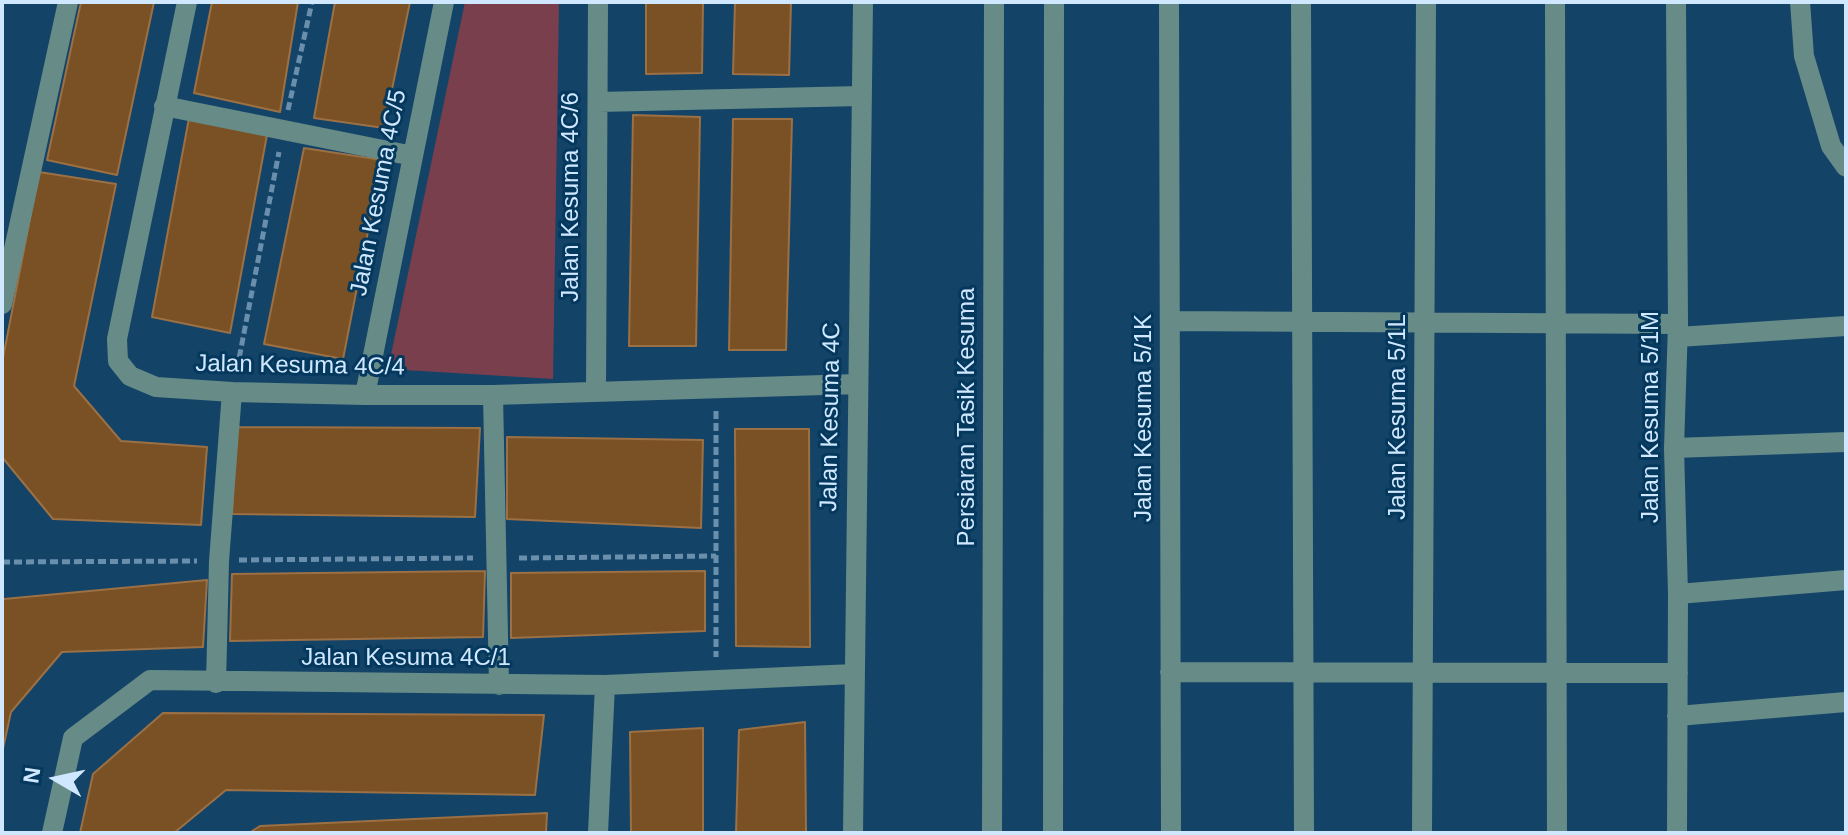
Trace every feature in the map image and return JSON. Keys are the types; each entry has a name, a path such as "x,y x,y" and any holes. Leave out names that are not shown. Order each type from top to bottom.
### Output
{"street":[{"path":"2,304 68,2"},
{"name":"Jalan Kesuma 4C/4","path":"187,2 117,339 118,361 130,376 156,387 365,395 493,395 857,384"},
{"name":"Jalan Kesuma 4C/5","path":"365,395 444,2"},
{"name":"Jalan Kesuma 4C/6","path":"596,392 598,2"},
{"name":"Jalan Kesuma 4C","path":"853,833 863,2"},
{"name":"Persiaran Tasik Kesuma","path":"992,833 994,2"},
{"path":"1053,833 1054,2"},
{"name":"Jalan Kesuma 5/1K","path":"1169,2 1171,833"},
{"path":"1301,2 1304,833"},
{"name":"Jalan Kesuma 5/1L","path":"1422,833 1426,2"},
{"path":"1555,2 1557,833"},
{"name":"Jalan Kesuma 5/1M","path":"1676,2 1678,330 1674,448 1678,594 1677,833"},
{"path":"1800,2 1804,56 1831,146 1846,167"},
{"path":"598,102 861,96"},
{"path":"164,106 413,156"},
{"path":"1170,321 1558,323 1678,330 1846,326"},
{"path":"216,683 219,561 232,392"},
{"path":"493,395 499,685"},
{"path":"1674,448 1846,442"},
{"path":"1678,594 1846,580"},
{"path":"1170,672 1678,673"},
{"name":"Jalan Kesuma 4C/1","path":"52,833 73,738 150,680 605,685 854,674"},
{"path":"598,833 605,685"},
{"path":"1677,716 1846,702"}],"path":[{"path":"232,392 283,130 312,2"},
{"path":"716,390 716,681"},
{"path":"2,562 716,556"}],"shaded area":[{"path":"465,2 559,2 553,379 388,369"}],"building":[{"path":"81,2 154,2 117,175 47,160"},
{"path":"212,2 298,2 280,112 194,93"},
{"path":"335,2 410,2 384,128 314,118"},
{"path":"646,2 703,2 702,73 646,74"},
{"path":"735,2 791,2 789,75 733,74"},
{"path":"633,115 700,117 696,346 629,346"},
{"path":"189,118 267,135 230,333 152,317"},
{"path":"733,119 792,119 786,350 729,350"},
{"path":"304,148 382,160 343,359 264,344"},
{"path":"39,172 116,184 74,386 121,441 207,447 201,525 53,519 2,457 2,363"},
{"path":"236,427 480,428 475,517 232,514"},
{"path":"735,429 809,429 810,647 736,646"},
{"path":"507,437 703,440 701,528 507,519"},
{"path":"485,571 483,637 230,641 232,574"},
{"path":"705,571 705,631 511,638 511,573"},
{"path":"207,580 203,647 62,652 11,712 2,753 4,599"},
{"path":"163,713 544,715 535,795 226,790 174,833 80,833 93,774"},
{"path":"805,722 806,833 736,833 739,730"},
{"path":"703,728 703,833 631,833 630,732"},
{"path":"547,813 546,833 249,833 260,826"}]}
